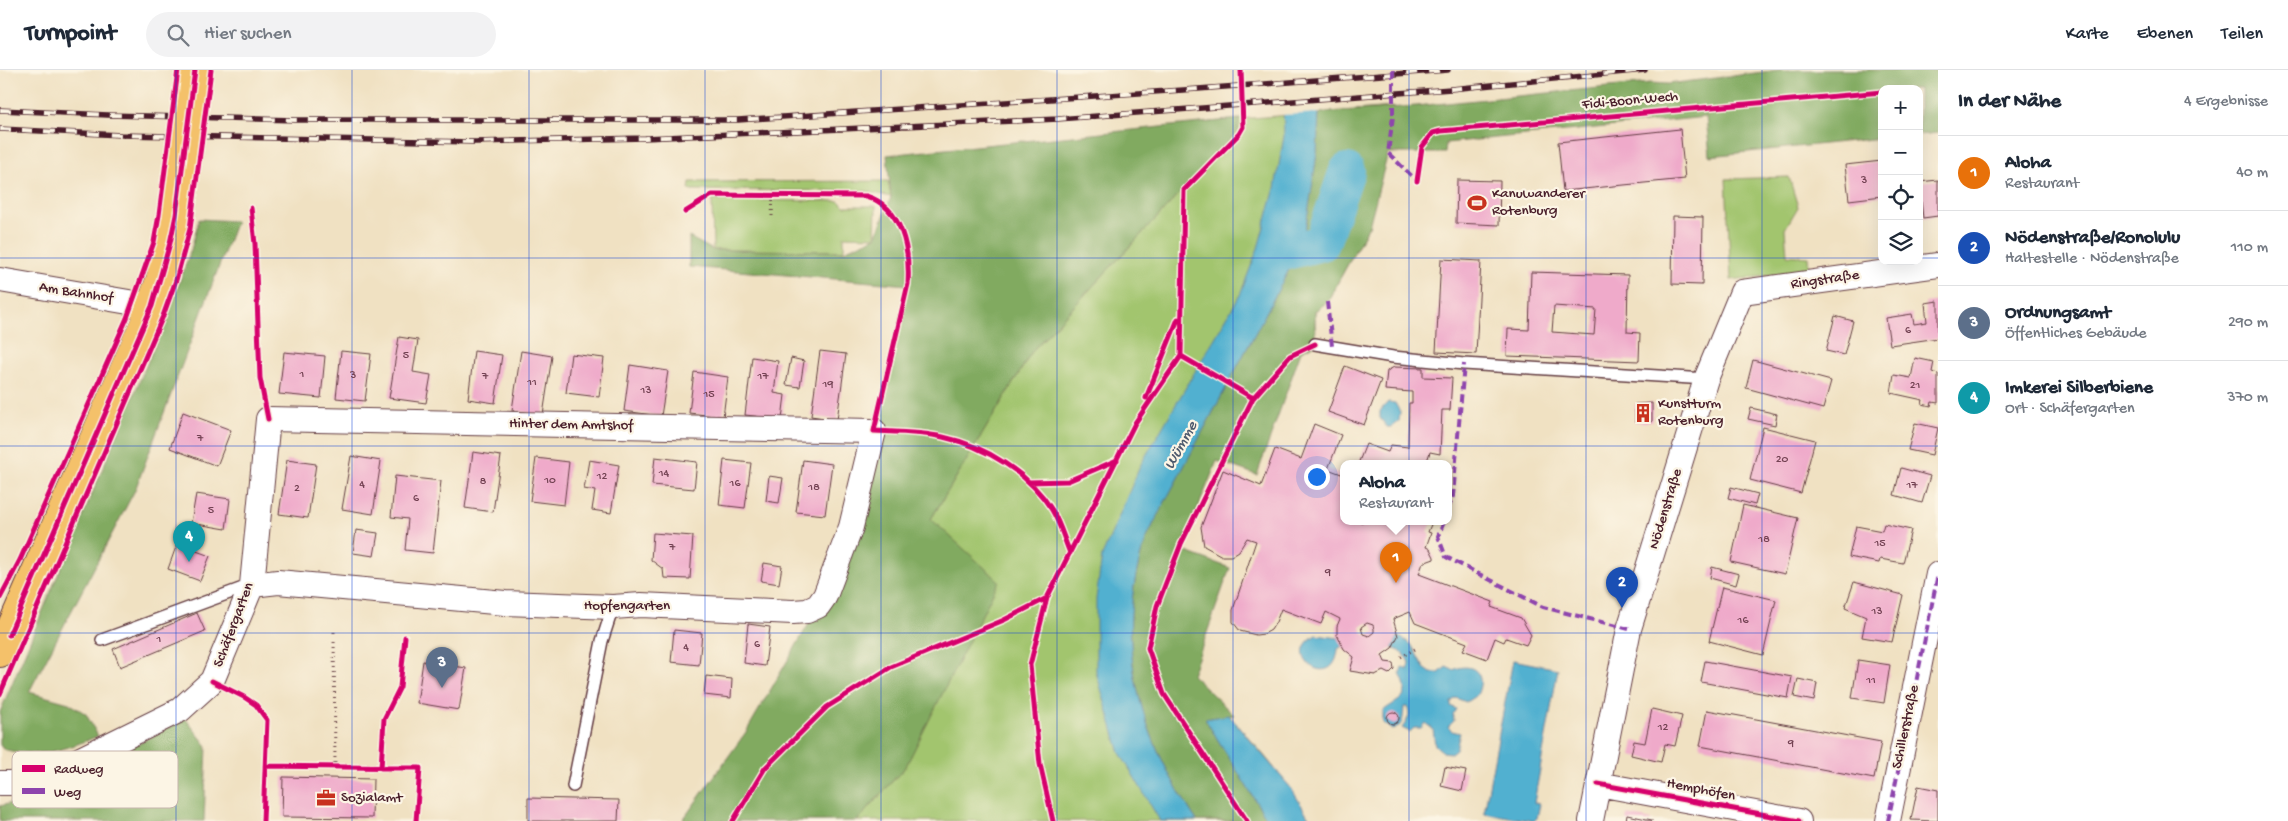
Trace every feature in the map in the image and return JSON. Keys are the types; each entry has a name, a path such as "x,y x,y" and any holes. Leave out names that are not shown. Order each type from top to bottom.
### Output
{"main road":[{"path":"0,653 152,306 176,215 195,70"}],"street":[{"name":"Ringstraße","path":"1742,292 1938,265"},
{"name":"Am Bahnhof","path":"0,280 152,306"},
{"name":"Nödenstraße","path":"1591,821 1629,629 1706,379 1742,292"},
{"name":"Hinter dem Amtshof","path":"268,419 874,431"},
{"name":"Schäfergarten","path":"97,751 180,710 212,681 252,585 268,419"},
{"name":"Hopfengarten","path":"252,585 278,582 505,604 613,607 641,604 793,612 806,611 818,606 825,596 851,527 874,431"},
{"name":"Schillerstraße","path":"1888,821 1938,574"},
{"name":"Hemphöfen","path":"1598,784 1799,821"}],"lane":[{"path":"1315,344 1393,357 1464,364 1706,379"},
{"path":"102,640 252,585"},
{"path":"573,786 602,641 613,607"}],"path":[{"path":"772,196 772,216"},
{"path":"334,632 335,767"},
{"path":"1401,657 1417,648"}],"green space":[{"path":"1779,70 1938,70 1938,133 1923,135 1923,85 1878,85 1878,138 1710,156 1706,117 1446,143 1445,153 1388,153 1369,226 1327,302 1315,311 1315,344 1301,351 1257,475 1217,461 1181,550 1230,568 1192,675 1234,715 1205,719 1268,821 1197,821 1161,758 1138,692 1132,658 1131,623 1134,588 1142,551 1152,527 1291,266 1306,225 1317,153 1319,113 1416,106 1650,83 1668,84"},
{"path":"1393,107 1369,226 1327,302 1315,311 1315,344 1296,353 1215,458 1179,552 1189,677 1255,744 1284,781 1311,821 857,821 906,766 931,519 1033,350 1238,131 1239,119"},
{"path":"1239,119 1238,131 1033,350 931,519 999,581 906,766 857,821 682,821 746,732 825,596 874,431 908,285 689,267 689,237 713,250 844,251 876,237 891,197 887,155"},
{"path":"1789,177 1798,207 1785,229 1787,255 1808,257 1809,271 1731,280 1726,179"},
{"path":"888,181 891,197 866,191 689,190 690,182"},
{"path":"712,200 839,201 844,206 876,206 875,237 844,236 844,251 713,250"},
{"path":"199,219 236,221 135,490 29,692 69,703 86,714 98,736 55,751 12,751 3,749 0,745 0,712 167,316 191,250"},
{"path":"185,718 207,746 204,821 0,821 0,806 12,802 12,808 178,808 178,751 125,751"}],"water":[{"name":"Wümme","path":"1282,70 1319,113 1317,153 1306,225 1291,266 1159,513 1142,551 1134,588 1131,623 1132,658 1138,692 1161,758 1197,821 1160,821 1120,753 1096,672 1096,599 1102,556 1141,464 1240,295 1258,248 1275,188 1284,136"},
{"path":"1388,402 1395,403 1400,412 1399,421 1391,427 1387,427 1380,418 1380,411"},
{"path":"1316,635 1339,638 1342,646 1338,649 1335,662 1328,668 1320,670 1312,667 1306,661 1303,653 1306,644"},
{"path":"1398,636 1411,644 1424,668 1431,673 1439,673 1446,667 1453,670 1467,667 1472,668 1479,675 1480,688 1477,695 1466,702 1456,698 1451,702 1451,706 1456,709 1453,714 1454,721 1448,727 1452,731 1460,733 1456,749 1451,753 1443,752 1435,745 1433,729 1425,723 1421,728 1414,728 1410,732 1402,728 1407,720 1407,707 1404,707 1401,724 1396,728 1392,730 1383,723 1383,711 1402,698 1404,694 1404,682 1400,674 1402,667 1408,670 1410,662 1400,651 1392,648"},
{"path":"1513,660 1558,669 1534,803 1540,804 1537,818 1534,821 1484,813"},
{"path":"1229,715 1291,788 1311,821 1268,821 1205,719"}],"pier":[{"path":"1279,70 1320,70 1321,113 1281,115"}],"building":[{"path":"1680,129 1685,179 1563,191 1558,142"},
{"path":"1878,161 1878,196 1849,200 1845,165"},
{"path":"1457,180 1500,181 1499,225 1456,223"},
{"path":"1938,180 1938,216 1923,218 1923,182"},
{"path":"1673,216 1703,217 1702,285 1672,284"},
{"path":"1441,259 1481,261 1476,354 1436,352"},
{"path":"1531,272 1628,275 1627,332 1640,333 1639,361 1507,356 1508,329 1529,330","holes":["1554,306 1596,309 1594,335 1552,332"]},
{"path":"1938,301 1938,338 1890,345 1886,318 1912,314 1914,324 1927,322 1925,303"},
{"path":"1835,316 1853,321 1844,355 1826,351"},
{"path":"399,337 418,340 413,372 431,375 426,403 389,398"},
{"path":"341,351 371,354 365,401 336,398"},
{"path":"474,351 502,355 495,403 468,399"},
{"path":"521,351 552,356 543,415 512,410"},
{"path":"820,351 846,354 837,420 811,416"},
{"path":"284,352 325,356 321,398 279,394"},
{"path":"571,354 604,358 599,397 566,393"},
{"path":"752,357 778,361 774,393 785,395 782,419 745,415"},
{"path":"791,358 804,361 800,387 786,385"},
{"path":"1915,358 1934,362 1932,372 1938,374 1938,403 1932,402 1931,406 1922,404 1923,400 1891,393 1894,375 1911,378"},
{"path":"1753,360 1831,381 1823,409 1746,388"},
{"path":"630,365 668,371 661,416 624,411"},
{"path":"1345,366 1381,380 1364,425 1328,412"},
{"path":"1394,367 1423,368 1423,377 1452,378 1450,410 1442,410 1440,454 1430,452 1427,460 1360,460 1366,444 1388,452 1391,445 1408,447 1409,403 1412,403 1412,392 1385,390 1387,371"},
{"path":"694,372 728,377 723,417 689,413"},
{"name":"Kunstturm Rotenburg","path":"1652,403 1652,422 1635,422 1635,404"},
{"path":"1751,408 1777,414 1775,425 1748,419"},
{"path":"183,412 231,430 217,466 170,448"},
{"path":"1915,423 1938,428 1932,455 1908,450"},
{"path":"1314,424 1341,435 1328,469 1340,474 1340,525 1431,525 1428,532 1431,533 1426,547 1430,549 1434,559 1423,563 1419,574 1493,602 1491,607 1521,618 1531,635 1526,645 1506,638 1504,642 1495,638 1487,659 1463,650 1467,643 1415,623 1410,612 1393,619 1398,636 1392,648 1382,655 1385,662 1393,663 1394,669 1389,674 1383,671 1375,675 1350,671 1354,657 1344,649 1337,635 1337,626 1340,619 1326,612 1321,624 1281,609 1271,630 1264,634 1256,635 1240,631 1233,622 1233,610 1256,541 1247,538 1239,551 1231,556 1222,556 1204,546 1201,527 1223,470 1261,486 1275,449 1301,459","holes":["1367,623 1373,625 1374,632 1369,636 1363,634 1361,627"]},
{"path":"1763,427 1815,440 1801,493 1750,480"},
{"path":"473,452 501,456 493,512 465,508"},
{"path":"351,456 381,461 373,514 342,509"},
{"path":"655,457 697,462 694,489 652,485"},
{"path":"536,458 569,462 564,505 530,501"},
{"path":"287,460 316,464 308,518 279,514"},
{"path":"589,460 619,465 611,513 592,510 595,491 584,489"},
{"path":"724,460 751,463 745,508 719,505"},
{"path":"803,460 832,464 825,515 796,512"},
{"path":"1901,468 1930,476 1922,503 1894,495"},
{"path":"395,476 441,481 433,553 405,550 408,519 391,517"},
{"path":"769,476 783,478 779,503 766,501"},
{"path":"1731,487 1758,494 1755,505 1728,498"},
{"path":"196,494 230,499 226,529 191,523"},
{"path":"1743,505 1798,518 1785,574 1731,562"},
{"path":"1884,524 1911,530 1903,563 1880,559 1879,563 1849,557 1856,526 1882,531"},
{"path":"356,530 378,533 374,556 353,553"},
{"path":"653,533 693,536 690,579 664,578 663,569 651,560"},
{"path":"177,544 210,556 200,581 168,569"},
{"path":"764,563 782,566 779,584 761,581"},
{"path":"1712,567 1739,574 1736,585 1710,578"},
{"path":"1854,582 1903,595 1892,642 1862,637 1866,617 1845,608"},
{"path":"1722,587 1776,600 1763,655 1709,641"},
{"path":"197,613 205,631 120,667 113,649"},
{"path":"748,624 770,627 765,666 744,663"},
{"path":"674,630 702,633 699,665 671,662"},
{"path":"1858,660 1890,665 1884,703 1852,698"},
{"path":"423,661 466,668 459,710 417,703"},
{"path":"1705,661 1792,677 1788,698 1701,682"},
{"path":"706,676 732,679 731,698 704,695"},
{"path":"1798,679 1817,683 1814,701 1794,697"},
{"path":"1652,709 1682,716 1675,746 1665,744 1661,762 1631,755 1634,741 1645,743"},
{"path":"1707,710 1881,742 1874,779 1700,746"},
{"path":"1391,712 1395,712 1399,718 1395,724 1391,724 1387,720 1387,716"},
{"path":"1445,767 1466,771 1462,791 1441,786"},
{"path":"283,777 373,779 372,818 282,817"},
{"path":"1918,786 1938,790 1938,821 1911,820"},
{"path":"528,798 619,800 618,821 528,821"},
{"path":"1627,815 1652,820 1652,821 1626,821"}],"waterway":[{"path":"1282,253 1322,243 1347,171"}],"railway":[{"path":"0,110 296,120 738,120 1448,70"},
{"path":"0,129 121,135 475,142 645,138 1058,119 1451,89 1645,70"}],"marked path":[{"path":"1393,70 1393,116 1388,153 1417,181"},
{"path":"1327,302 1332,346"},
{"path":"1452,499 1464,364"},
{"path":"1443,525 1438,536 1446,557 1543,607 1629,629"},
{"path":"1888,821 1938,574"}],"cycle path":[{"path":"0,598 20,560 127,318 154,242 178,70"},
{"path":"9,635 152,306 176,215 195,70"},
{"path":"0,694 163,316 176,280 190,229 211,70"},
{"path":"1053,821 1040,764 1030,665 1047,598 1135,423 1181,356 1184,190 1239,134 1243,127 1241,70"},
{"name":"Fidi-Boon-Wech","path":"1417,181 1422,147 1433,133 1441,131 1878,92"},
{"path":"685,212 712,195 866,196 879,202 896,220 902,232 907,258 908,284 874,431 935,435 975,447 1005,463 1031,484 1052,510 1070,553"},
{"path":"251,208 255,244 260,378 268,419"},
{"path":"1146,398 1178,319"},
{"path":"1181,356 1253,398 1290,356 1315,344"},
{"path":"1247,821 1164,694 1148,648 1157,606 1181,544 1253,398"},
{"path":"1029,482 1068,481 1117,460"},
{"path":"733,821 765,768 827,707 891,667 1004,620 1047,598"},
{"path":"381,768 384,719 400,687 405,637"},
{"path":"212,681 256,705 267,720 263,821"},
{"path":"265,766 420,768 416,821"},
{"path":"1598,784 1799,821"}],"place":[{"name":"Kanuwanderer Rotenburg","path":"1477,203"},
{"name":"Kunstturm Rotenburg","path":"1643,413"},
{"name":"Imkerei Silberbiene","path":"189,562"},
{"name":"Aloha","path":"1396,583"},
{"name":"Nödenstraße/Ronolulu","path":"1622,608"},
{"name":"Ordnungsamt","path":"442,688"},
{"name":"Sozialamt","path":"326,798"}]}
